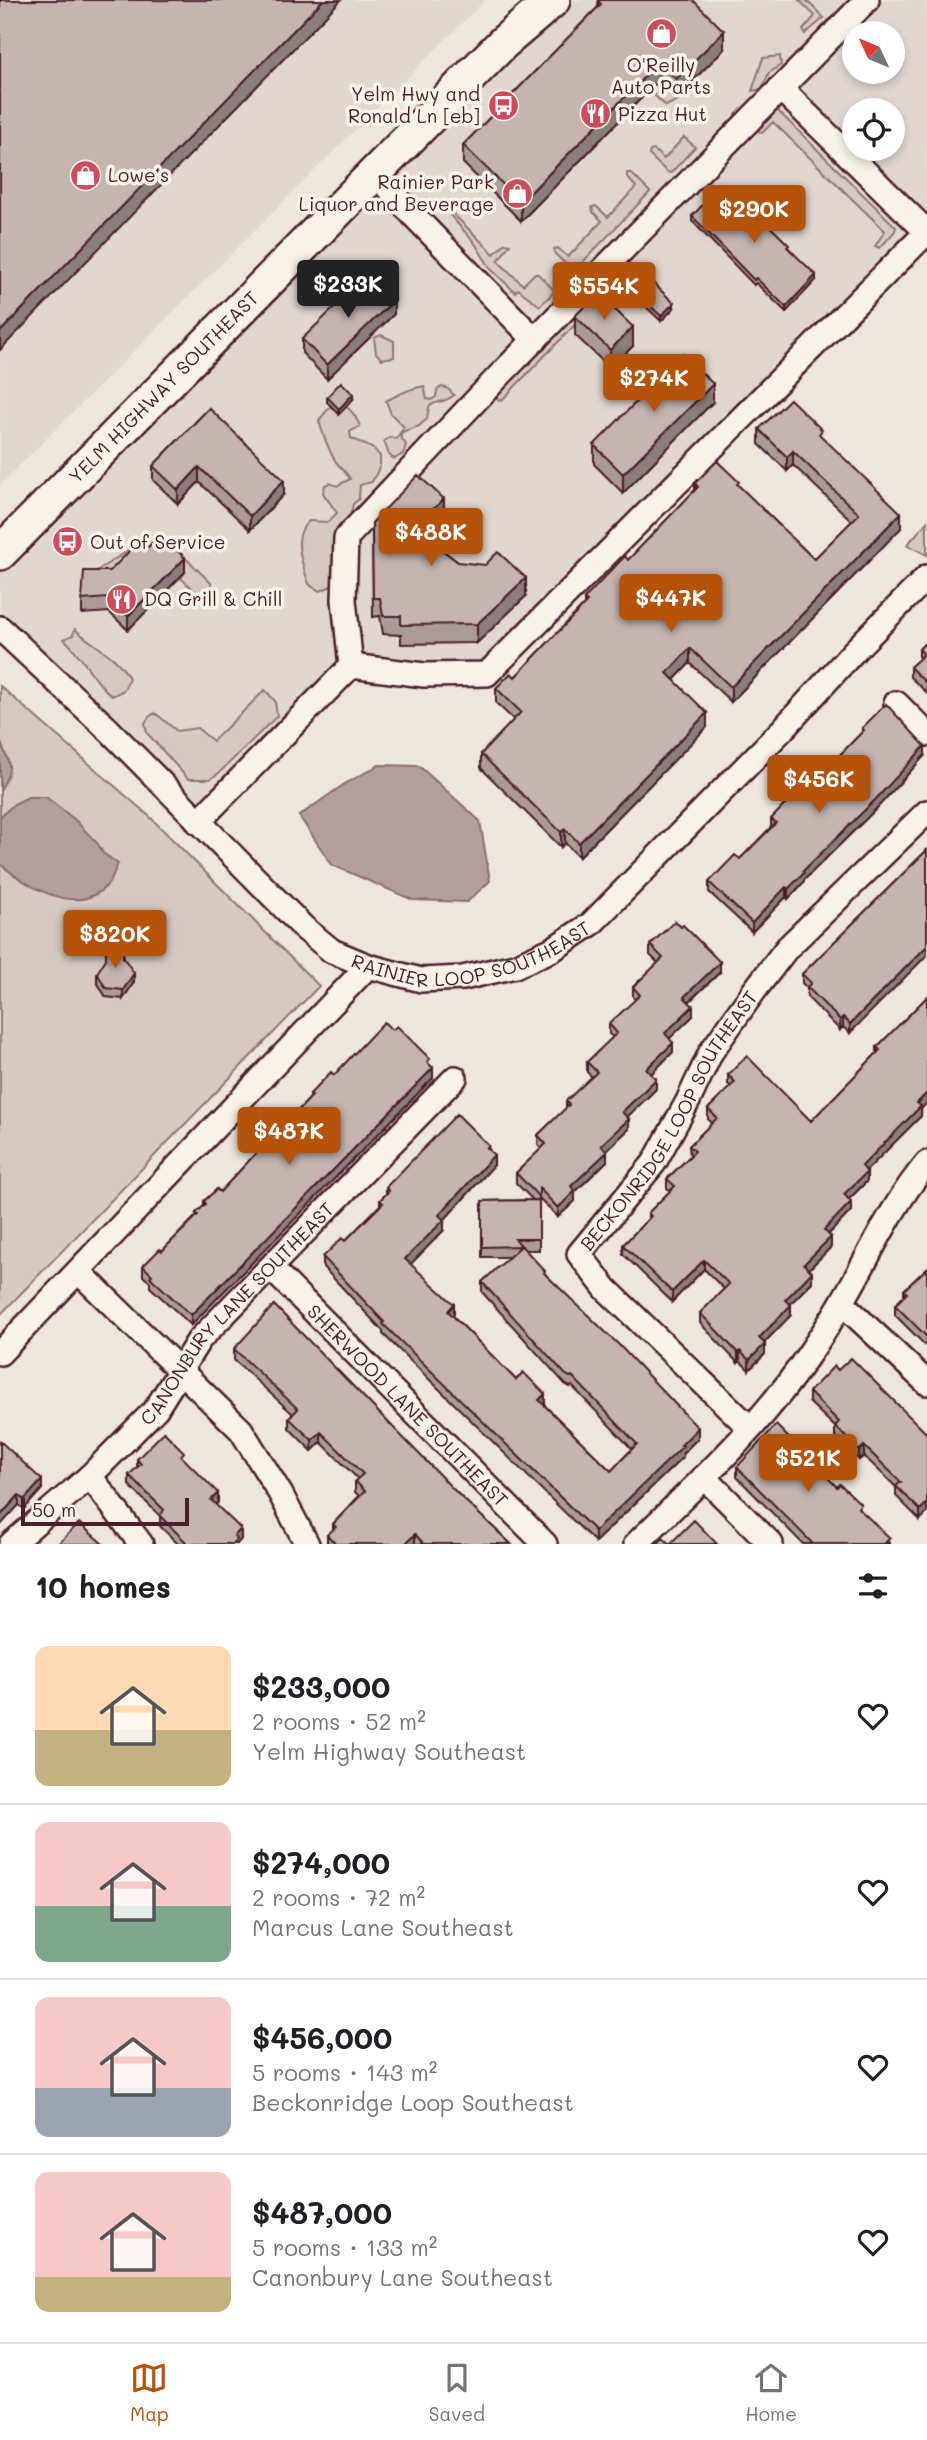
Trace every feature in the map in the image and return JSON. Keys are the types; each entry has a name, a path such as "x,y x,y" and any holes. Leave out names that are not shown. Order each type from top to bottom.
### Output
{"main road":[{"name":"YELM HIGHWAY SOUTHEAST","path":"503,43 529,0"},
{"name":"YELM HIGHWAY SOUTHEAST","path":"0,553 503,43 553,0"}],"street":[{"path":"351,666 344,600 346,538 867,0"},
{"path":"351,666 424,675 486,674 927,232 780,88"},
{"path":"375,172 414,216 535,340"},
{"name":"RAINIER LOOP SOUTHEAST","path":"0,628 109,730 304,928 332,951 368,966 421,980 463,978 515,966 553,949 591,924 783,729 927,577"},
{"path":"198,822 351,666"},
{"path":"896,704 927,734"},
{"name":"BECKONRIDGE LOOP SOUTHEAST","path":"750,1428 606,1289 579,1254 654,1163 711,1052 754,991 788,948 927,813"},
{"path":"0,1353 368,966"},
{"name":"CANONBURY LANE SOUTHEAST","path":"11,1544 90,1476 156,1409 199,1340 455,1077"},
{"path":"636,1544 750,1428 807,1357 842,1303 873,1244 913,1180 927,1163"},
{"name":"SHERWOOD LANE SOUTHEAST","path":"271,1268 545,1544"},
{"path":"79,1272 241,1430 281,1493 307,1544"},
{"path":"842,1303 927,1383"},
{"path":"90,1476 141,1544"},
{"path":"704,1477 771,1544"}],"shaded area":[{"path":"0,0 485,0 0,485"},
{"path":"553,0 927,0 927,232 487,674 351,667 198,822 0,629 0,553"},
{"path":"799,0 806,0 824,18 805,34 803,30 815,16"},
{"path":"590,15 678,100 666,106 579,26"},
{"path":"780,56 781,65 769,73 762,89 752,91 763,58"},
{"path":"777,110 896,227 880,248 875,246 885,231 773,122 762,133 758,131 771,113"},
{"path":"684,137 695,147 671,173 649,155 650,151 654,150 664,159"},
{"path":"627,173 631,173 650,192 575,270 572,270 555,254 554,249 558,248 568,257 602,221 592,207 596,206 608,217 636,187 627,177"},
{"path":"441,202 494,254 505,243 510,244 498,261 523,285 535,273 554,292 540,306 518,289 515,292 491,269 474,242"},
{"path":"592,297 597,302 501,401 497,399 496,395"},
{"path":"381,335 394,341 394,357 382,359 376,353 374,338"},
{"path":"424,386 427,399 436,397 437,390 441,387 447,388 454,395 429,407 427,419 419,426 402,432 400,436 406,445 403,454 394,459 389,455 384,441 391,437 396,439 404,427 391,414 386,401"},
{"path":"334,402 347,407 353,413 360,426 350,432 351,438 374,449 380,456 380,466 372,482 360,485 359,499 353,504 334,585 320,591 308,582 299,544 301,531 309,521 328,522 337,513 323,493 325,485 330,483 337,486 350,479 336,462 319,420"},
{"path":"927,522 927,555 907,545"},
{"path":"160,537 110,585 95,572 144,540"},
{"path":"167,540 211,583 212,590 204,600 181,578 185,572 160,548"},
{"path":"75,629 124,670 129,678 124,690 112,696 99,683 64,639 73,635"},
{"path":"0,686 149,816 319,986 0,1315"},
{"path":"265,690 275,701 277,716 210,779 188,779 147,733 145,723 155,713 177,731 197,728 213,741"},
{"path":"0,741 9,771 0,790"},
{"path":"379,765 419,766 480,821 490,881 467,902 413,900 332,865 299,816 343,785"},
{"path":"28,797 46,797 75,820 103,853 118,864 108,884 96,894 82,899 53,895 24,881 0,864 0,817 14,804"}],"building":[{"name":"Lowe's","path":"0,0 323,0 0,332"},
{"path":"599,0 693,0 724,31 676,79 659,62 521,202 463,145 601,4"},
{"path":"723,184 789,245 787,247 816,275 786,307 756,278 754,280 692,216"},
{"path":"369,274 394,300 327,365 302,339"},
{"path":"652,282 674,303 661,316 639,295"},
{"path":"598,293 633,327 610,350 575,316"},
{"path":"683,354 713,384 623,474 594,445"},
{"path":"341,382 353,394 339,409 327,397"},
{"path":"790,399 822,430 819,434 901,513 731,687 690,648 667,673 707,713 579,843 565,829 561,832 481,754 521,712 496,688 511,673 515,677 587,602 584,599 625,556 628,560 698,487 695,483 717,461 814,559 859,514 793,451 787,457 759,429"},
{"path":"209,408 284,480 250,516 199,467 178,490 153,466"},
{"path":"418,475 444,499 431,511 433,543 458,562 485,565 498,552 526,578 477,624 401,625 401,616 383,616 380,598 373,598 372,523"},
{"name":"DQ Grill & Chill","path":"160,534 185,558 128,616 109,598 82,600 84,571 110,571 141,539 148,547"},
{"path":"927,641 927,684 910,667 924,654 919,649"},
{"path":"886,704 925,746 803,871 804,873 788,889 786,887 752,923 709,882 735,855 740,859 776,823 771,819 795,794 800,799"},
{"path":"927,850 927,946 850,1024 843,1017 840,1020 807,987 811,983 802,974"},
{"path":"675,921 681,927 683,925 720,962 684,997 693,1006 665,1033 673,1043 646,1069 656,1079 622,1112 629,1119 601,1145 607,1152 571,1186 575,1191 558,1208 539,1188 539,1197 516,1173 546,1144 538,1135 569,1105 566,1101 597,1072 587,1062 617,1033 609,1024 640,995 633,987 663,958 650,945"},
{"path":"106,947 124,947 123,957 134,973 123,990 106,988 97,973 106,959"},
{"path":"927,997 927,1093 917,1103 921,1106 862,1166 867,1172 844,1194 851,1202 824,1230 831,1237 804,1264 812,1272 785,1300 791,1305 759,1338 765,1344 749,1360 740,1351 738,1353 700,1313 729,1284 704,1260 672,1292 623,1245 651,1216 648,1213 675,1186 667,1179 695,1151 689,1146 717,1118 708,1109 735,1082 728,1075 747,1056 811,1121 880,1050 877,1047"},
{"path":"384,1022 392,1030 397,1026 430,1059 427,1062 433,1068 191,1315 150,1277 152,1275 143,1266 198,1215 196,1213 206,1204 204,1201 217,1189 220,1192 259,1150 257,1148 270,1134 273,1137 331,1072 334,1075"},
{"path":"457,1114 489,1146 487,1148 494,1155 439,1215 444,1220 405,1259 454,1304 448,1311 516,1380 523,1372 545,1394 539,1400 611,1471 637,1444 572,1376 565,1374 482,1282 521,1246 482,1247 482,1201 539,1200 539,1239 515,1239 545,1271 544,1273 619,1345 698,1428 681,1445 683,1446 595,1531 383,1324 323,1257 342,1238 345,1241 383,1203 380,1200 389,1191 386,1187"},
{"path":"927,1268 927,1337 895,1305 907,1293 904,1290"},
{"path":"274,1305 460,1496 511,1544 424,1544 415,1534 405,1544 336,1544 327,1535 336,1527 333,1524 365,1491 355,1481 363,1474 321,1432 312,1440 289,1418 298,1409 234,1349"},
{"path":"851,1358 927,1434 927,1503 920,1510 896,1486 901,1482 864,1446 859,1451 835,1426 839,1422 809,1392 834,1366 838,1370"},
{"path":"776,1425 837,1487 840,1484 861,1504 858,1508 890,1538 884,1544 813,1544 737,1467"},
{"path":"164,1432 184,1452 181,1456 218,1493 211,1500 241,1529 234,1536 237,1539 233,1544 183,1544 186,1542 160,1516 164,1510 129,1475 141,1464 137,1459"},
{"path":"0,1441 42,1480 24,1500 19,1495 0,1516"},
{"path":"694,1520 717,1544 670,1544"},
{"path":"79,1523 103,1544 58,1544"},
{"path":"663,1538 670,1544 657,1544"}],"place":[{"name":"O'Reilly Auto Parts","path":"661,34"},
{"name":"Yelm Hwy and Ronald Ln [eb]","path":"503,105"},
{"name":"Pizza Hut","path":"595,114"},
{"name":"Lowe's","path":"85,175"},
{"name":"Rainier Park Liquor and Beverage","path":"517,193"},
{"name":"Out of Service","path":"67,542"},
{"name":"DQ Grill & Chill","path":"121,599"}]}
